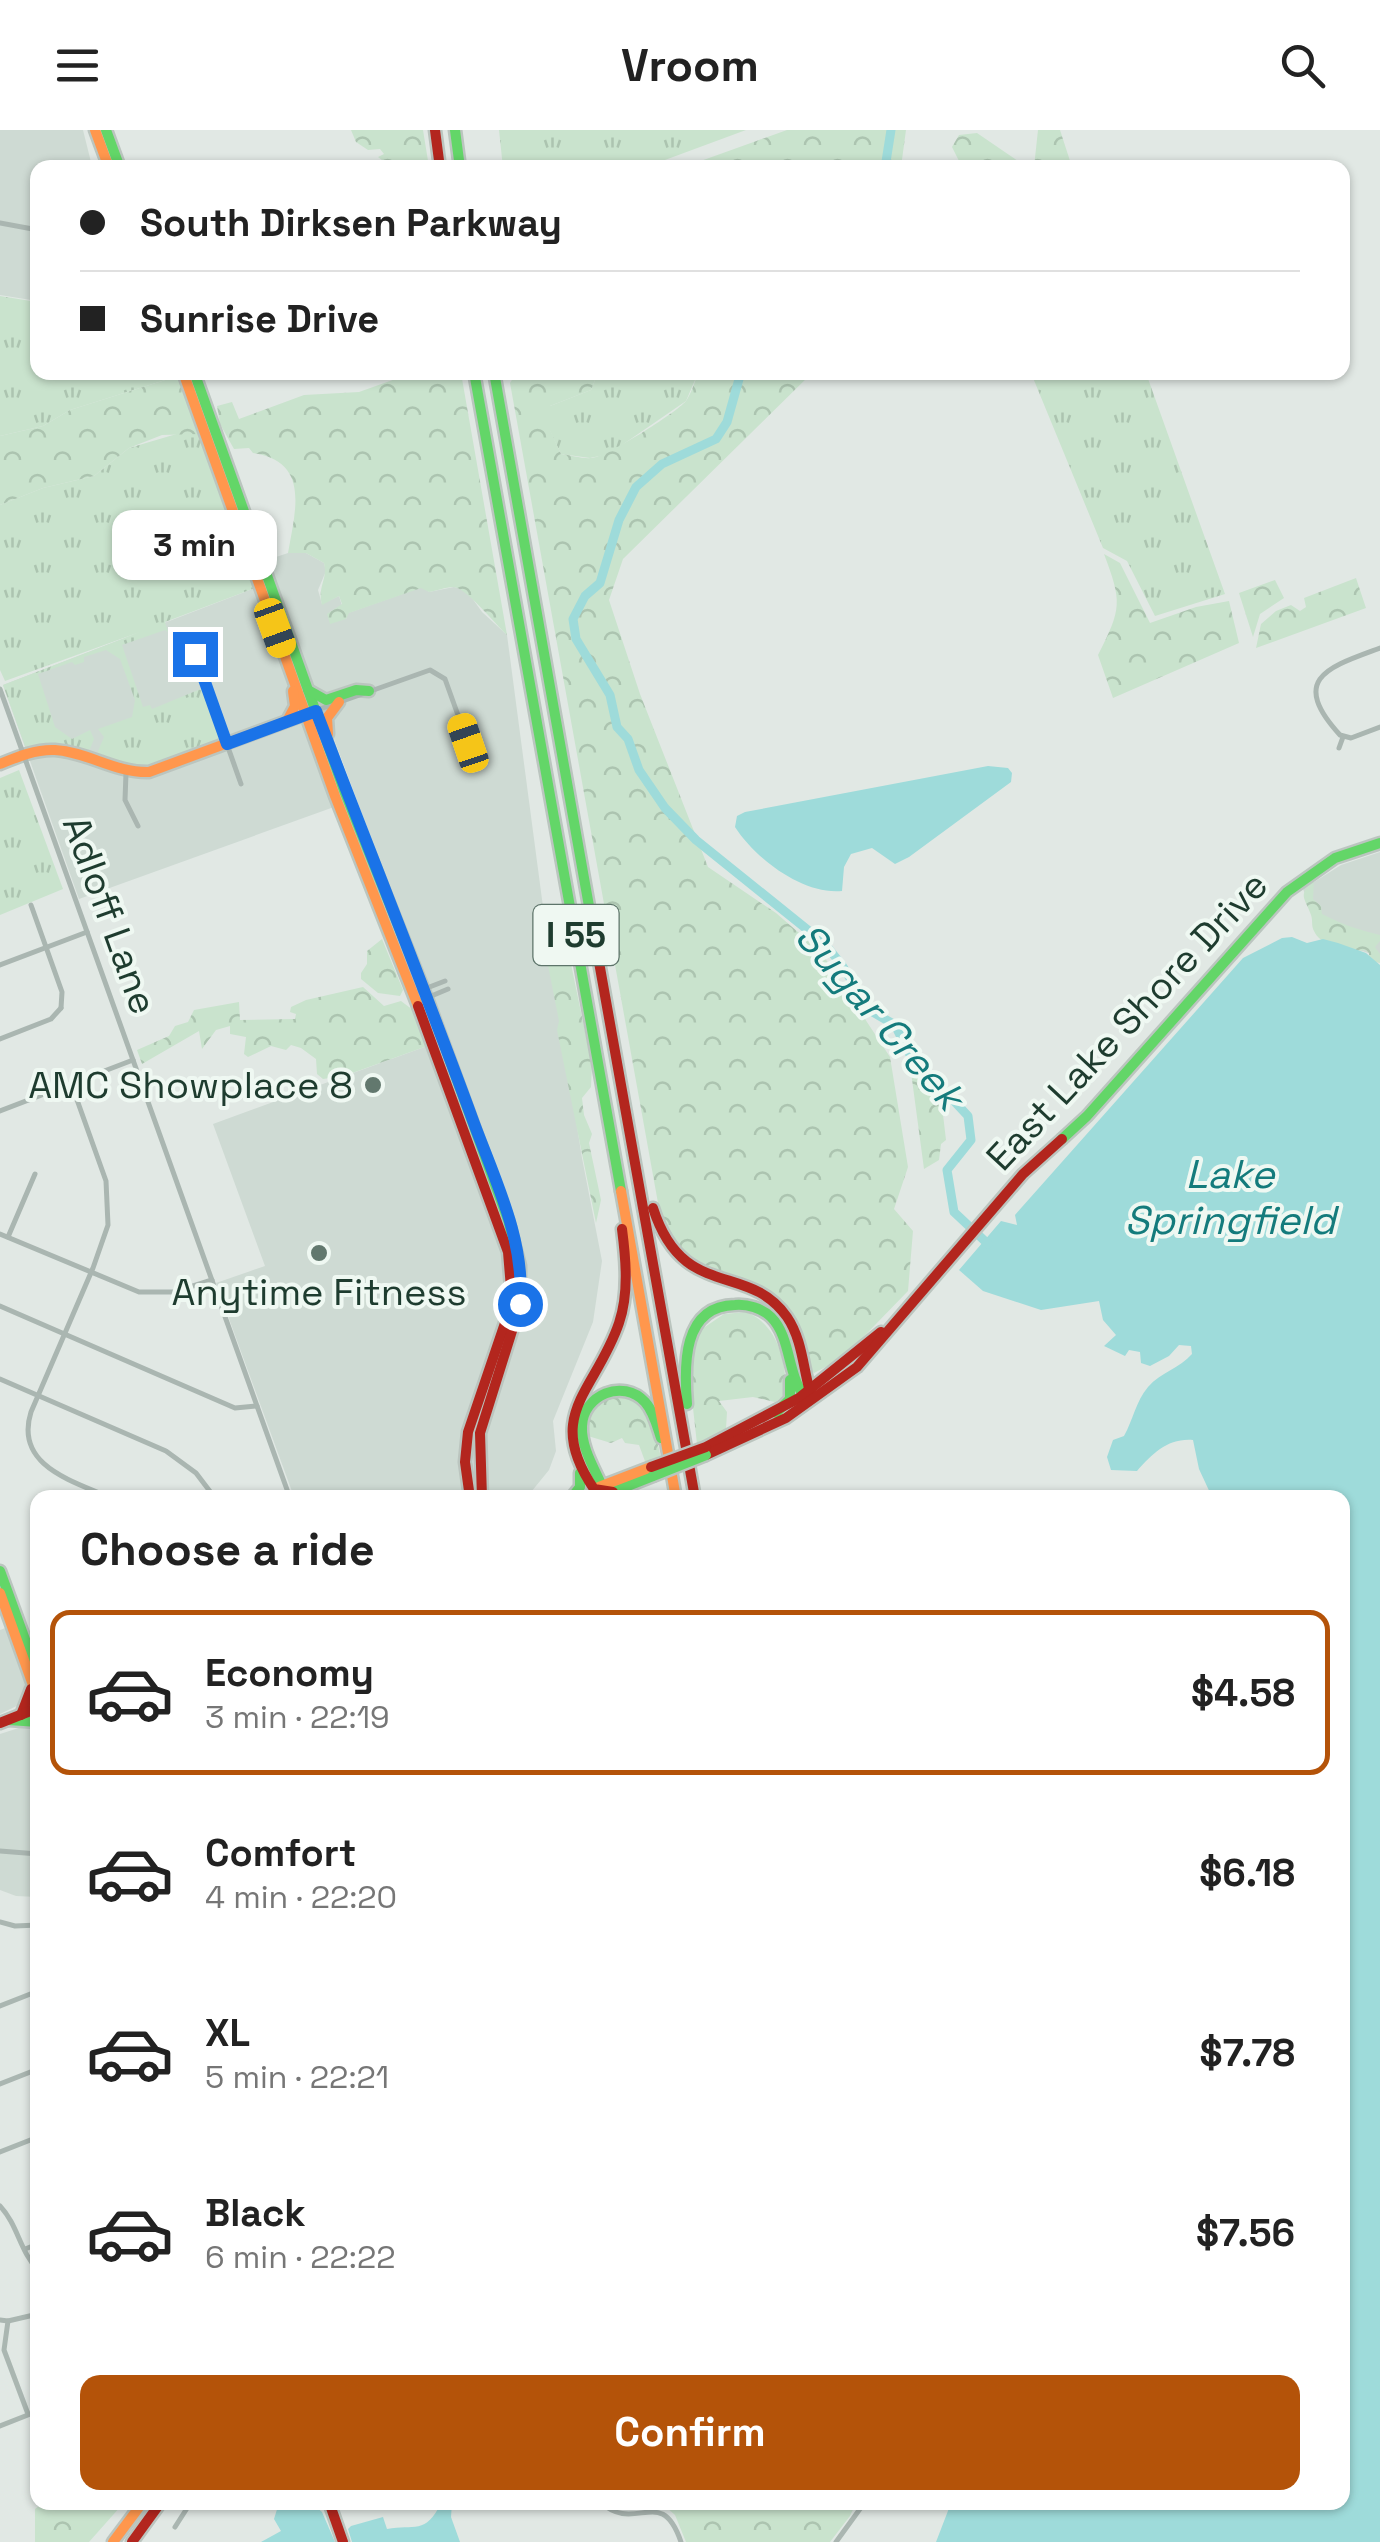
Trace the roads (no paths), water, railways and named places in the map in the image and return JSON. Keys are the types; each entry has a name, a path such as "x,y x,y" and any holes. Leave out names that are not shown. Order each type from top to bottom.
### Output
{"main road":[{"path":"95,130 106,160"},
{"path":"106,130 118,160"},
{"path":"435,130 439,160"},
{"path":"455,130 459,160"},
{"path":"192,380 271,602 308,689 313,735 510,1227 520,1266 518,1318 480,1433 482,1490"},
{"name":"I 55","path":"475,380 673,1490"},
{"name":"I 55","path":"495,380 696,1490"},
{"path":"271,602 295,702 286,722"},
{"path":"284,652 336,767 508,1252 510,1303 468,1432 468,1490"},
{"path":"308,689 326,700 369,690"},
{"path":"336,767 326,723 338,702"},
{"path":"0,764 48,750 64,751 126,773 156,771 311,712"},
{"path":"262,731 296,724 313,735"},
{"name":"East Lake Shore Drive","path":"809,1397 892,1322 1032,1166 1087,1116 1287,892 1332,860 1380,843"},
{"path":"622,1077 654,1217 662,1234 688,1265 768,1300 784,1313 797,1338 809,1397"},
{"path":"576,1490 582,1481 567,1430 568,1414 612,1339 624,1297 624,1244 609,1115"},
{"path":"696,1490 685,1376 686,1350 691,1333 702,1318 714,1310 739,1304 756,1308 770,1318 784,1341 793,1382 809,1397"},
{"path":"494,1334 496,1351"},
{"path":"776,1413 791,1395 784,1341"},
{"path":"598,1490 582,1436 582,1419 589,1405 602,1394 626,1391 644,1401 654,1417 672,1490"},
{"path":"706,1451 809,1397"},
{"path":"604,1490 776,1424 809,1397"},
{"path":"577,1398 570,1434 584,1475 597,1490"},
{"path":"0,1572 30,1653"},
{"path":"0,1593 30,1688"},
{"path":"18,1647 30,1679"},
{"path":"21,1715 30,1693"},
{"path":"4,1721 30,1711"},
{"path":"4,1721 30,1722"},
{"path":"114,2542 137,2510"},
{"path":"132,2542 155,2510"},
{"path":"332,2510 343,2542"}],"street":[{"path":"0,223 30,229"},
{"path":"1380,648 1328,668 1318,680 1316,693 1337,733 1343,737 1380,727"},
{"path":"195,654 241,784"},
{"path":"311,712 420,671 438,673 445,679 468,743"},
{"name":"Adloff Lane","path":"0,690 287,1490"},
{"path":"1339,748 1343,737"},
{"path":"126,773 124,800 138,826"},
{"path":"0,1039 65,1010 31,905"},
{"path":"0,965 88,932"},
{"path":"420,996 445,981"},
{"path":"420,996 448,989"},
{"path":"0,1111 133,1060"},
{"path":"72,1083 108,1196 108,1225 27,1430 30,1446 39,1460 53,1472 92,1490"},
{"path":"8,1237 35,1174"},
{"path":"0,1234 128,1289 151,1294 174,1292 212,1280"},
{"path":"0,1306 235,1408 257,1406"},
{"path":"0,1379 166,1451 196,1473 209,1490"},
{"path":"0,1852 30,1854"},
{"path":"0,1922 30,1925"},
{"path":"0,2006 30,1995"},
{"path":"0,2084 30,2072"},
{"path":"0,2152 30,2140"},
{"path":"0,2206 15,2225 30,2257"},
{"path":"25,2249 30,2247"},
{"path":"0,2320 30,2316"},
{"path":"0,2426 28,2414 4,2350 8,2321"},
{"path":"175,2528 187,2510"},
{"path":"615,2510 624,2515 664,2513 672,2519 681,2542"},
{"path":"836,2542 858,2510"}],"water":[{"path":"988,766 1008,768 1011,782 895,864 872,848 851,854 844,867 842,891 827,891 796,881 767,862 735,827 737,816 745,812"},
{"name":"Lake Springfield","path":"1282,938 1338,943 1366,953 1380,965 1380,2542 936,2542 948,2510 1350,2510 1350,1490 1209,1490 1193,1440 1169,1444 1137,1471 1111,1470 1107,1457 1113,1440 1124,1436 1140,1398 1159,1377 1192,1354 1191,1346 1179,1345 1169,1356 1150,1366 1141,1363 1140,1352 1129,1350 1125,1356 1104,1346 1116,1335 1103,1320 1099,1301 1041,1310 983,1291 959,1270 1001,1221 1017,1225 1015,1215 1243,958"},
{"path":"277,2510 320,2510 335,2542 261,2542 281,2531 274,2519"},
{"path":"452,2510 460,2542 352,2542 348,2529 383,2517 387,2529 418,2526 435,2513"}],"waterway":[{"name":"Sugar Creek","path":"886,160 891,130"},
{"name":"Sugar Creek","path":"739,380 727,422 716,439 662,464 636,487 619,520 600,583 585,596 573,619 576,639 610,695 617,727 628,739 639,770 665,808 696,840 824,943 871,1011 895,1025 909,1053 968,1116 971,1140 947,1170 954,1212 988,1244"}],"place":[{"name":"AMC Showplace 8","path":"373,1085"},
{"name":"Anytime Fitness","path":"319,1253"}]}
